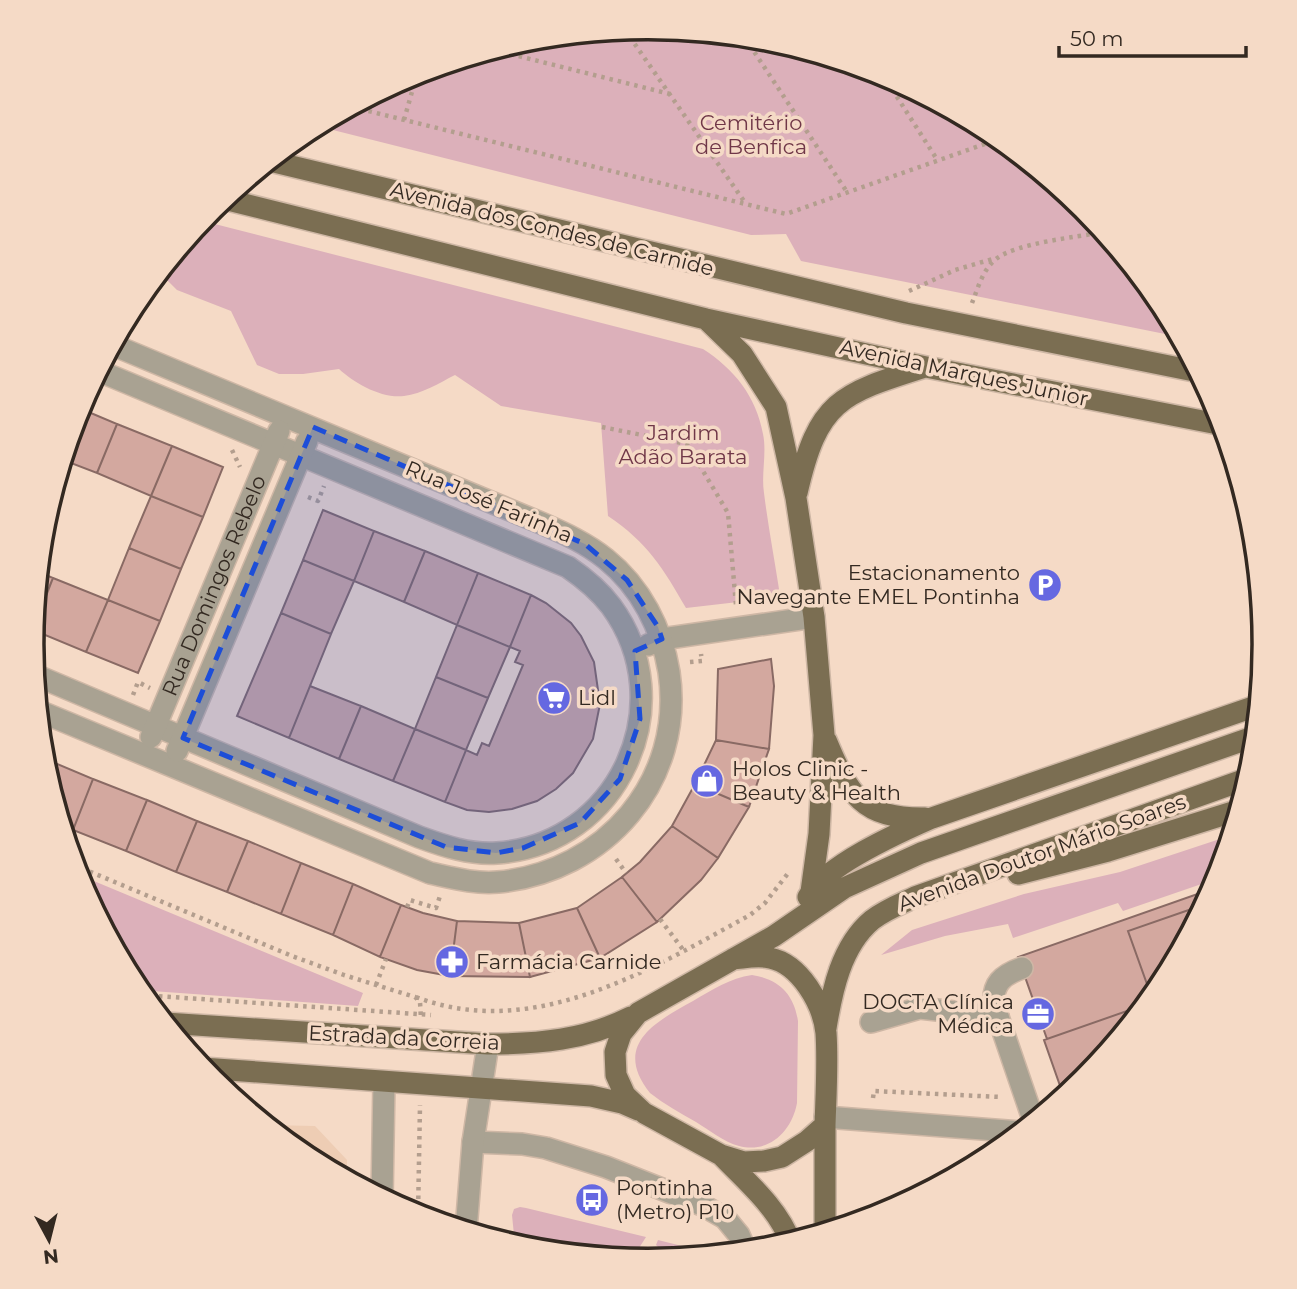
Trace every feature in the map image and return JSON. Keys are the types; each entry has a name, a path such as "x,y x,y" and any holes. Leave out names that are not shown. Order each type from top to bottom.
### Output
{"main road":[{"name":"Avenida dos Condes de Carnide","path":"282,164 833,296 1186,369"},
{"path":"237,202 706,319 742,354 776,407 796,498 814,617 824,735 819,834 811,892 796,921 638,1013 621,1034 615,1052 616,1075 625,1095 644,1112 721,1155 744,1162 782,1157 807,1141 825,1121"},
{"name":"Avenida Marques Junior","path":"706,319 926,367 1211,423"},
{"path":"796,498 812,440 834,407 856,390 926,367"},
{"path":"811,892 861,853 890,836 932,818 1249,708"},
{"path":"824,735 841,775 855,796 873,811 890,816 932,818"},
{"name":"Avenida Doutor Mário Soares","path":"796,921 844,888 921,853 1245,741"},
{"name":"Avenida Doutor Mário Soares","path":"825,1030 838,975 848,950 870,922 889,909 1236,783"},
{"path":"940,890 1108,851 1228,813"},
{"path":"733,960 757,956 785,963 800,976 818,1006 825,1030 825,1222"},
{"name":"Estrada da Correia","path":"179,1024 488,1044 533,1044 607,1029 638,1013"},
{"name":"Estrada da Correia","path":"218,1069 591,1097 622,1103 644,1112"},
{"path":"721,1155 767,1202 787,1232"}],"street":[{"name":"Rua José Farinha","path":"48,715 408,863 456,879 497,882 546,872 566,864 612,834 639,802 653,779 668,727 671,697 668,665 658,627 627,580 607,560 585,544 551,527 122,349"},
{"name":"Rua José Farinha","path":"46,680 419,837 455,849 496,853 523,848 544,842 580,823 620,779 636,740 641,698 630,640 612,607 598,590 568,567 108,375"},
{"name":"Rua Domingos Rebelo","path":"144,754 286,416"},
{"name":"Rua Domingos Rebelo","path":"171,765 313,427"},
{"path":"634,651 662,639 814,617"},
{"path":"408,863 419,837"},
{"path":"1022,968 997,983 993,994 998,1017 1031,1112"},
{"path":"871,1021 920,1008 998,1017"},
{"path":"185,1032 222,1027"},
{"path":"467,1221 473,1142 488,1044"},
{"path":"382,1187 384,1082"},
{"path":"825,1121 872,1120 997,1137"},
{"path":"473,1142 546,1148 606,1167 702,1205 725,1218 742,1241"}],"path":[{"path":"633,41 746,204"},
{"path":"753,50 847,192"},
{"path":"516,55 670,94"},
{"path":"404,120 413,88"},
{"path":"894,93 938,161"},
{"path":"366,111 786,214 986,144"},
{"path":"909,291 954,270 1021,248 1092,234"},
{"path":"972,303 986,269 997,258"},
{"path":"602,427 687,444 728,513 737,607"},
{"path":"668,665 702,661 698,634"},
{"path":"88,871 292,956 436,1005 469,1010 531,1008 604,989 637,976 750,915 765,903 788,876 791,865"},
{"path":"660,919 684,951"},
{"path":"376,985 386,959"},
{"path":"158,996 436,1015"},
{"path":"415,997 420,1002 420,1039"},
{"path":"418,1203 420,1084"},
{"path":"872,1120 874,1091 1026,1098"}],"highlighted area":[{"path":"313,427 585,544 627,580 658,627 662,639 635,651 640,719 620,779 580,823 523,848 496,853 446,847 183,738"}],"shaded area":[{"path":"283,1125 315,1126 347,1160 347,1169"}],"green space":[{"name":"Cemitério de Benfica","path":"648,40 688,42 727,45 805,61 880,86 916,103 951,121 1016,165 1076,217 1103,246 1167,334 801,261 786,234 751,235 332,130 381,103 454,72 570,45"},
{"name":"Jardim Adão Barata","path":"215,224 703,349 734,375 749,396 760,420 764,441 764,493 779,589 772,598 686,608 644,546 608,516 601,423 501,406 455,375 417,393 396,396 369,389 339,369 279,374 257,365 231,311 177,290 167,280"},
{"path":"1221,839 1204,883 1123,911 1118,903 1013,938 1008,924 945,936 881,955 912,930 1024,894 1120,872"},
{"path":"92,880 363,993 358,1006 154,991 125,947"},
{"path":"752,975 770,980 784,989 793,1003 798,1021 797,1103 794,1113 790,1123 777,1138 760,1147 750,1148 722,1139 655,1097 639,1076 635,1061 637,1048 643,1037 665,1017 721,985"},
{"path":"520,1207 646,1237 639,1249 570,1244 531,1237 514,1233 514,1209"},
{"path":"658,1240 686,1247 660,1248 656,1245"}],"building":[{"path":"90,413 117,424 97,473 72,463"},
{"path":"117,424 172,446 151,496 97,473"},
{"path":"172,446 223,467 203,517 151,496"},
{"path":"151,496 203,517 181,569 129,548"},
{"path":"323,510 374,531 354,581 303,560"},
{"path":"374,531 425,551 404,602 354,581"},
{"path":"129,548 181,569 160,621 108,600"},
{"path":"425,551 478,573 457,625 404,602"},
{"path":"303,560 354,581 331,634 281,613"},
{"path":"478,573 531,595 510,647 457,625"},
{"path":"48,576 53,578 47,593"},
{"path":"53,578 108,600 86,652 44,635 47,594"},
{"name":"Lidl","path":"531,595 571,623 594,662 600,704 593,739 573,773 556,789 537,801 512,809 489,812 467,810 445,802 466,750 477,755 482,743 489,746 523,665 515,662 520,651 510,647"},
{"path":"108,600 160,621 138,673 86,652"},
{"path":"281,613 331,634 289,738 237,716"},
{"path":"457,625 510,647 488,698 436,677"},
{"path":"771,659 774,686 769,749 716,740 718,669"},
{"path":"436,677 488,698 466,750 415,729"},
{"path":"310,686 361,706 339,759 289,738"},
{"path":"361,706 415,729 393,781 339,759"},
{"path":"415,729 466,750 445,802 393,781"},
{"path":"716,740 769,749 749,807 695,784"},
{"path":"56,764 93,779 73,829"},
{"path":"93,779 147,800 126,851 73,829"},
{"path":"695,784 749,807 718,858 672,826"},
{"path":"147,800 197,821 176,872 126,851"},
{"path":"197,821 248,841 227,892 176,872"},
{"path":"672,826 718,858 701,880 657,922 622,877 640,862"},
{"path":"248,841 301,863 281,914 227,892"},
{"path":"301,863 353,884 333,935 281,914"},
{"path":"622,877 657,922 600,958 577,908"},
{"path":"353,884 401,905 380,957 333,935"},
{"path":"1199,894 1191,909 1128,931 1147,985 1129,1010 1047,1039 1018,957"},
{"path":"401,905 457,921 450,976 417,970 380,957"},
{"path":"577,908 600,958 530,977 519,923"},
{"path":"1191,909 1172,947 1147,985 1128,931"},
{"path":"457,921 519,923 530,977 450,976"},
{"path":"1129,1010 1103,1043 1060,1087 1044,1040"}],"place":[{"name":"Estacionamento Navegante EMEL Pontinha","path":"1045,585"},
{"name":"Lidl","path":"554,698"},
{"name":"Holos Clinic - Beauty & Health","path":"707,781"},
{"name":"Farmácia Carnide","path":"452,962"},
{"name":"DOCTA Clínica Médica","path":"1038,1014"},
{"name":"Pontinha (Metro) P10","path":"592,1200"}]}
